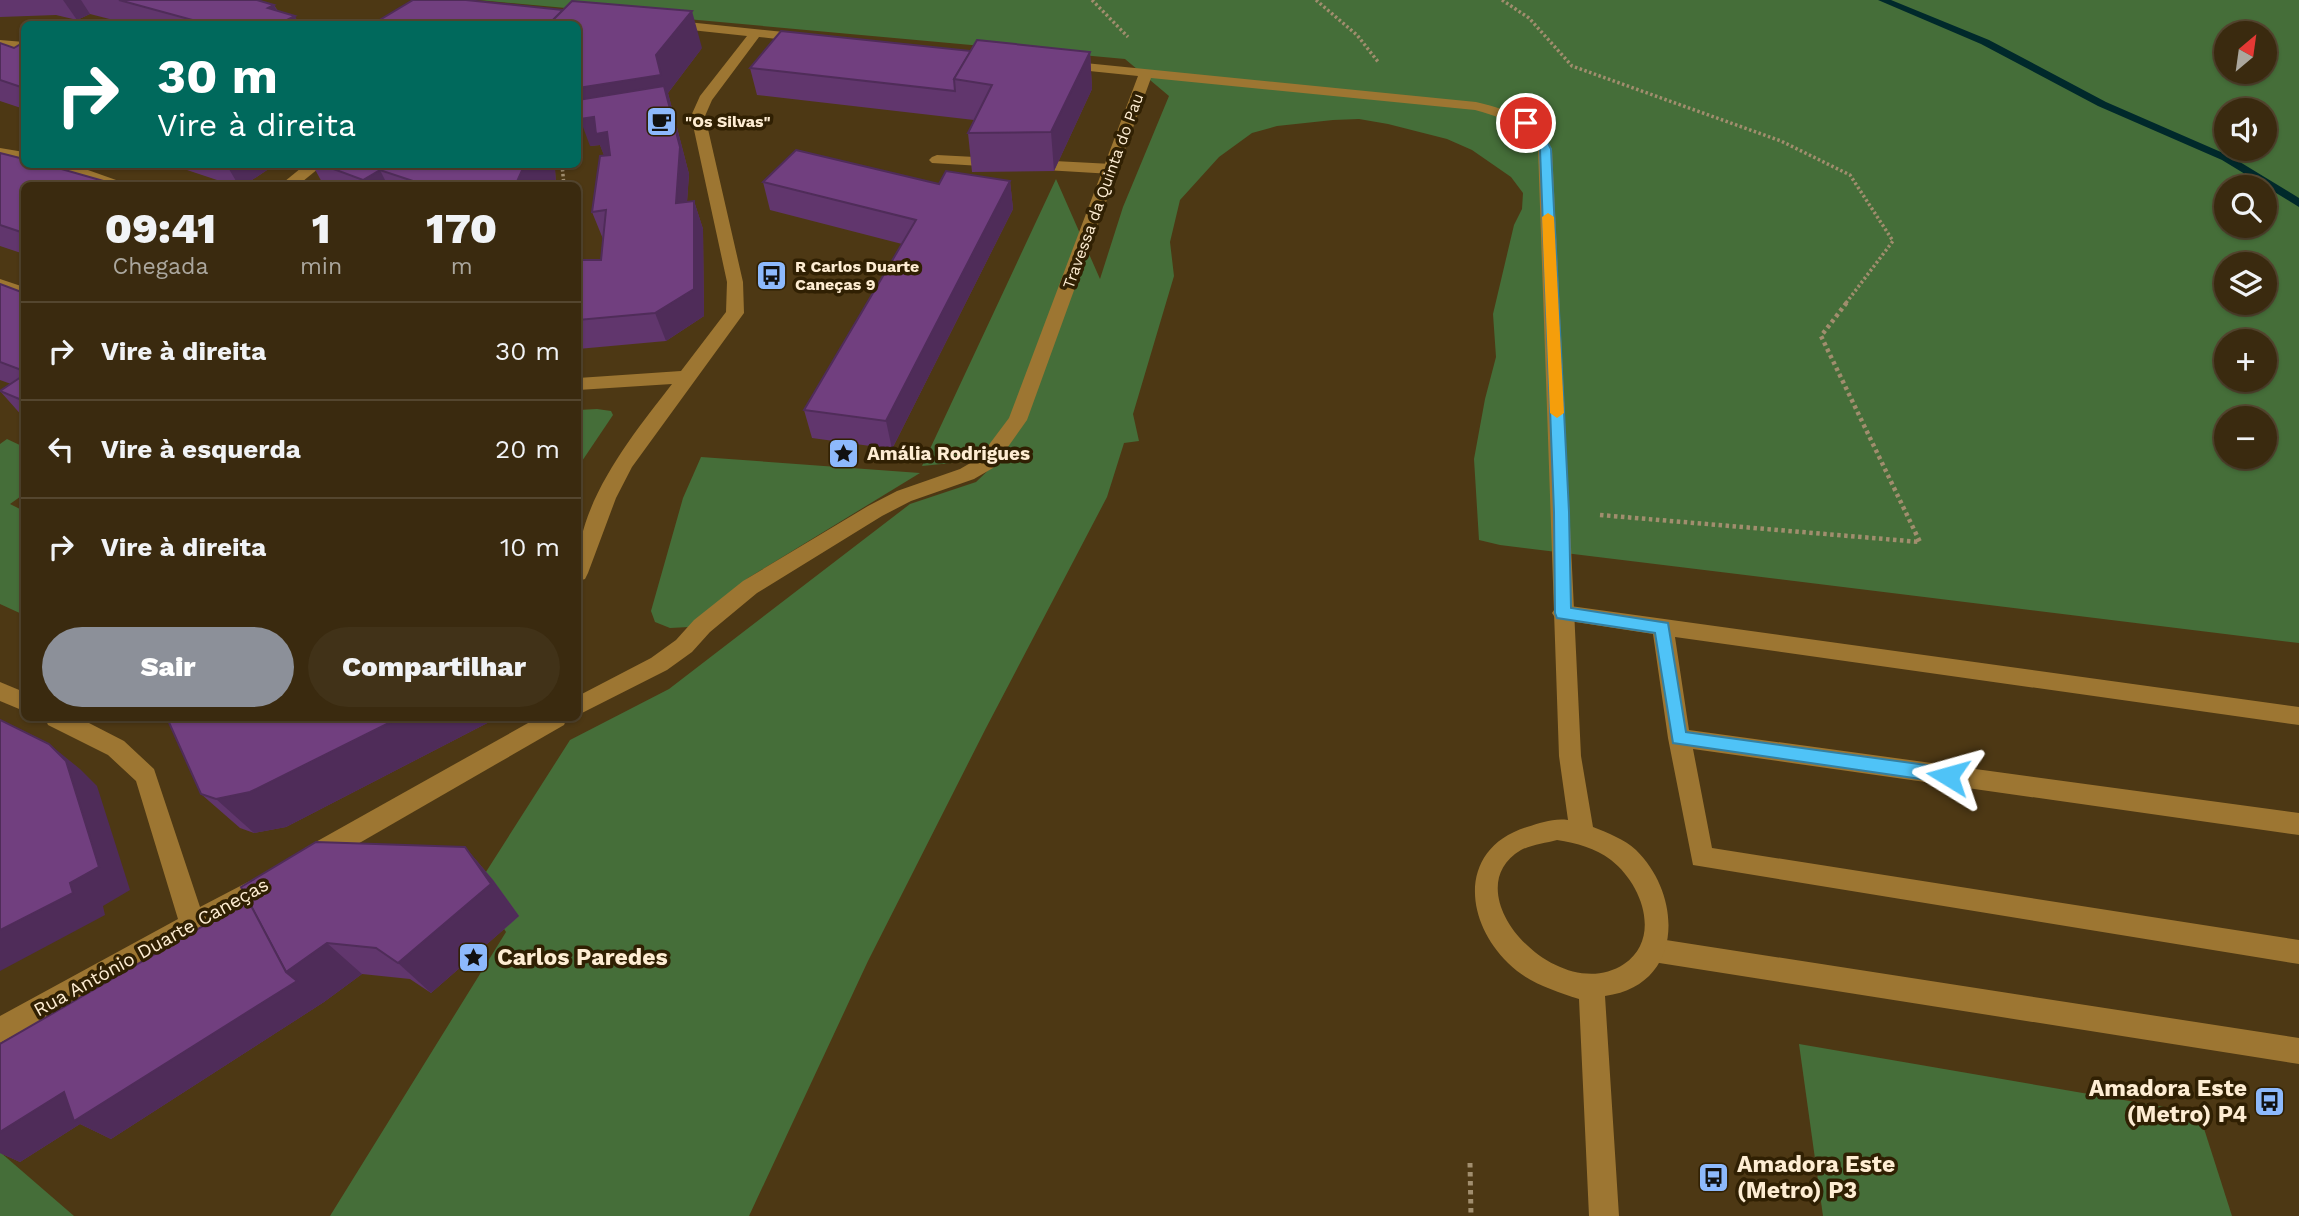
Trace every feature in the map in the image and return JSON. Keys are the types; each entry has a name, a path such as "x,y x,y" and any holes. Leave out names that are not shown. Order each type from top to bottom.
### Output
{"street":[{"path":"647,22 811,39"},
{"path":"581,565 606,498 624,464 735,313 737,298 698,116 699,108 756,33"},
{"path":"0,44 21,46"},
{"path":"0,57 21,53"},
{"name":"Travessa da Quinta do Pau","path":"581,704 659,664 684,646 702,626 750,587 875,511 904,496 967,474 986,463 1018,421 1146,73 1048,63"},
{"path":"1146,73 1476,106 1501,112 1526,123 1538,135 1545,149 1570,756 1582,833"},
{"path":"0,152 21,156"},
{"path":"937,160 1112,169"},
{"path":"66,168 113,182"},
{"path":"292,182 311,168"},
{"path":"0,284 21,292"},
{"path":"581,384 687,377"},
{"path":"1563,613 2299,716"},
{"path":"1663,628 1679,738 1702,857 2299,952"},
{"path":"0,691 21,701"},
{"path":"62,721 131,757 146,776 193,925"},
{"name":"Rua António Duarte Caneças","path":"0,1030 193,925 551,721"},
{"path":"1679,738 2299,824"},
{"path":"1558,829 1582,833 1607,844 1629,859 1645,880 1656,904 1659,928 1653,950 1644,965 1611,984 1591,986 1560,982 1531,968 1507,946 1492,920 1485,894 1488,872 1498,853 1514,840 1534,832 1558,829"},
{"path":"1653,950 2299,1051"},
{"path":"1591,986 1604,1216"}],"path":[{"path":"1316,0 1357,35 1380,65 1390,97"},
{"path":"1502,0 1529,18 1572,66 1698,108 1781,141 1850,174 1893,241 1821,336 1920,542 1562,512"},
{"path":"1470,1163 1471,1216"}],"green space":[{"path":"478,0 2299,0 2299,643 1500,545 1479,540 1474,459 1496,357 1493,314 1514,225 1522,209 1523,193 1511,177 1472,150 1447,139 1388,124 1359,119 1333,120 1277,126 1252,133 1219,157 1180,200 1170,242 1174,276 1133,414 1139,441 1124,443 1107,497 868,961 749,1216 330,1216 506,932 477,886 570,740 669,689 910,504 976,482 1001,458 922,466 1056,179 1100,279 1123,207 1169,96 1125,59"},
{"path":"581,410 611,411 613,415 581,463"},
{"path":"7,439 21,446 21,496 10,504 21,510 21,614 0,604 0,444"},
{"path":"701,457 920,473 748,578 689,627 670,628 655,622 651,611 683,498"},
{"path":"1799,1044 2199,1113 2232,1216 1823,1216"},
{"path":"0,1152 74,1216 0,1216"}],"building":[{"path":"119,0 257,0 274,5 268,8 295,16 285,21 196,21"},
{"path":"413,0 466,0 563,10 552,21 378,21"},
{"path":"572,1 692,11 656,55 661,75 581,88 581,21 552,21"},
{"path":"781,31 971,51 954,79 955,91 750,68"},
{"path":"977,40 1090,52 1051,132 968,133 992,85 954,79"},
{"path":"0,43 14,48 21,44 21,87 0,80"},
{"path":"664,86 680,147 676,203 694,201 694,289 655,313 581,320 581,260 601,260 606,210 592,212 600,156 610,155 607,132 596,134 594,117 581,119 581,100"},
{"path":"796,150 939,184 946,171 1010,181 886,421 804,410 916,220 763,182"},
{"path":"0,153 21,158 21,168 58,168 107,182 21,182 21,232 0,225"},
{"path":"331,168 523,168 517,182 416,182 380,170 363,180"},
{"path":"0,284 21,292 21,370 0,362"},
{"path":"21,377 21,400 0,391"},
{"path":"0,720 49,744 66,761 99,867 70,883 73,893 0,930"},
{"path":"168,721 393,721 250,792 216,799 201,794"},
{"path":"316,842 465,847 491,884 398,963 376,948 327,943 286,972 241,887"},
{"path":"248,900 286,972 297,981 74,1121 64,1092 0,1132 0,1044"}],"waterway":[{"path":"1883,0 1985,42 2102,104 2226,158 2299,203"}],"slow traffic":[{"path":"1548,217 1557,413"}],"place":[{"name":"\"Os Silvas\"","path":"662,121"},
{"name":"R Carlos Duarte Caneças 9","path":"772,275"},
{"name":"Amália Rodrigues","path":"844,453"},
{"name":"Carlos Paredes","path":"474,957"},
{"name":"Amadora Este (Metro) P4","path":"2270,1101"},
{"name":"Amadora Este (Metro) P3","path":"1714,1177"}],"route":[{"path":"1526,123 1538,135 1545,149 1562,512 1563,613 1663,628 1679,738 1948,776"}]}
